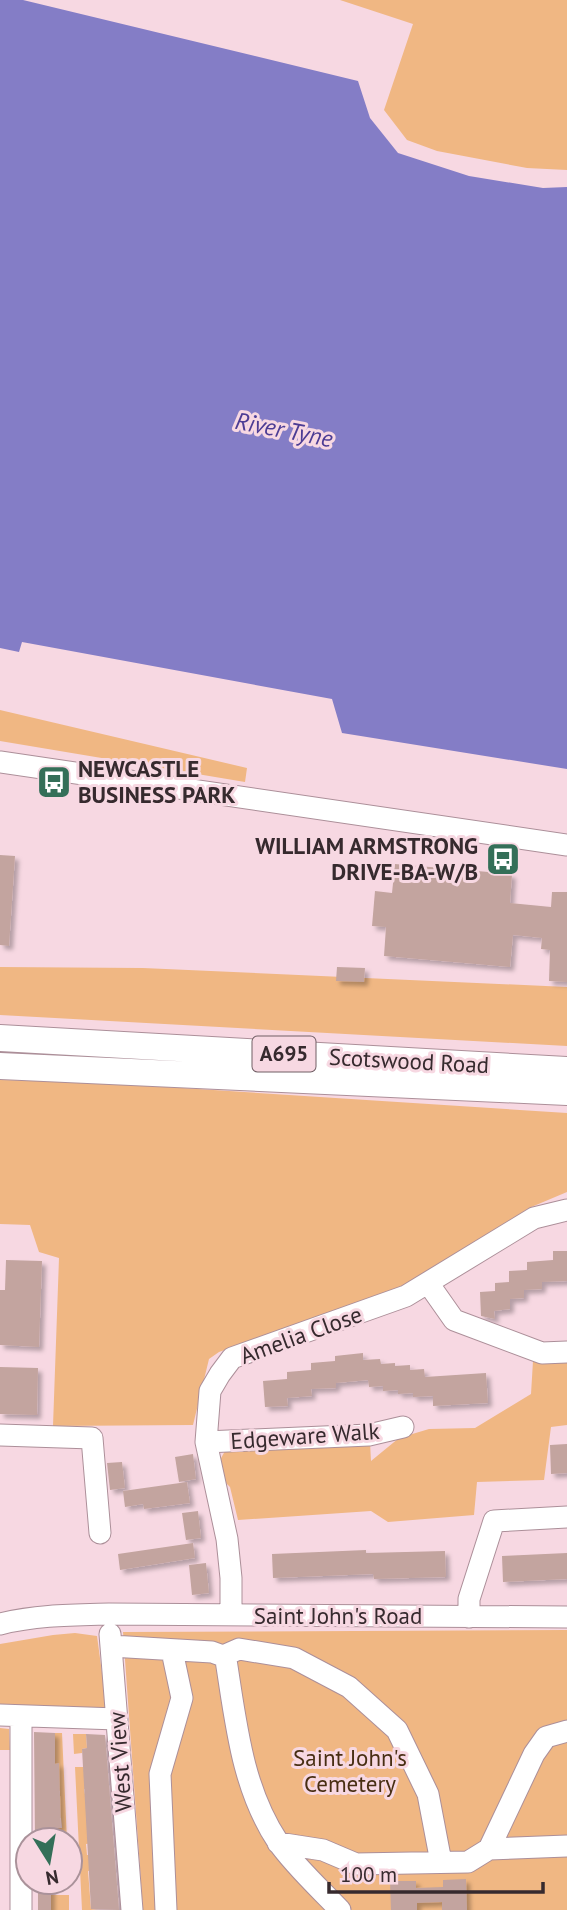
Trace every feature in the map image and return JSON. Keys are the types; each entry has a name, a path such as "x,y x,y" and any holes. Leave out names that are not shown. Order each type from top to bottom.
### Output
{"main road":[{"name":"Scotswood Road","path":"0,1038 567,1070"},
{"name":"Scotswood Road","path":"0,1066 567,1092"}],"street":[{"path":"0,762 567,845"},
{"name":"Amelia Close","path":"231,1615 227,1539 206,1443 210,1391 232,1359 406,1296 534,1218 567,1210"},
{"path":"428,1283 454,1320 542,1353 567,1352"},
{"name":"Edgeware Walk","path":"206,1443 369,1435 403,1427"},
{"path":"0,1436 92,1438 100,1533"},
{"path":"469,1617 469,1599 494,1521 567,1517"},
{"name":"Saint John's Road","path":"0,1624 62,1615 109,1614 567,1618"},
{"name":"West View","path":"109,1614 132,1910"},
{"path":"111,1646 212,1652 223,1656 226,1660 237,1735 251,1792 278,1843 340,1910"},
{"path":"223,1656 239,1649 295,1658 349,1687 397,1730 428,1794 441,1862"},
{"path":"166,1910 160,1774 181,1698 172,1651"},
{"path":"21,1910 11,1715 117,1720"},
{"path":"489,1849 534,1754 546,1737 567,1731"},
{"path":"278,1843 323,1850 356,1864 468,1862 489,1849 567,1846"}],"green space":[{"path":"340,0 567,0 567,170 527,168 437,151 407,140 384,110 413,24"},
{"path":"0,710 247,768 245,782 0,741"},
{"path":"0,967 143,968 567,987 567,1046 0,1015"},
{"path":"0,1080 74,1081 567,1113 567,1192 529,1208 419,1280 219,1352 209,1359 193,1425 53,1426 59,1258 39,1252 30,1225 0,1224"},
{"path":"567,1359 567,1425 551,1427 544,1480 477,1482 474,1515 388,1522 371,1511 238,1520 230,1487 221,1478 220,1460 225,1451 370,1442 371,1461 399,1438 429,1429 475,1428 531,1394 533,1361"},
{"name":"Saint John's Cemetery","path":"567,1630 567,1910 143,1910 123,1632"},
{"path":"75,1633 97,1636 107,1710 41,1710 0,1704 0,1644"},
{"path":"0,1728 9,1729 10,1750 0,1750"},
{"path":"55,1733 62,1733 66,1826 62,1826 61,1818 55,1818 54,1801 60,1801 60,1791 54,1791 59,1764 53,1764"},
{"path":"73,1734 86,1734 87,1748 82,1749 82,1753 74,1754"},
{"path":"75,1767 83,1767 90,1789 84,1789 94,1843 86,1844 87,1855 94,1855 95,1870 88,1871 91,1909 98,1910 82,1910 84,1826 78,1826"},
{"path":"51,1896 69,1896 69,1910 51,1910"}],"water":[{"name":"River Tyne","path":"0,0 23,0 358,81 370,118 398,153 469,176 543,188 567,187 567,769 342,733 332,699 22,642 19,652 0,648"}],"building":[{"path":"0,855 15,856 9,946 0,945"},
{"path":"395,864 512,874 510,903 551,907 552,892 567,892 567,982 549,981 550,950 541,949 542,938 513,935 510,967 384,956 386,927 372,926 375,891 392,893"},
{"path":"337,967 365,968 364,982 336,981"},
{"path":"553,1251 567,1251 567,1281 542,1282 542,1289 524,1290 524,1298 510,1299 510,1309 494,1311 495,1319 481,1316 480,1292 495,1291 495,1283 509,1282 509,1271 527,1270 527,1262 553,1260"},
{"path":"6,1260 42,1261 39,1347 0,1345 0,1290 5,1290"},
{"path":"363,1353 363,1360 380,1359 381,1364 410,1365 410,1370 424,1369 425,1377 486,1373 488,1403 433,1406 433,1396 413,1397 413,1393 398,1394 398,1390 383,1391 383,1386 369,1387 368,1380 336,1383 336,1388 311,1389 312,1396 287,1398 288,1406 265,1407 263,1381 287,1379 287,1372 311,1370 311,1363 335,1361 335,1356"},
{"path":"0,1367 38,1368 37,1415 0,1414"},
{"path":"567,1444 567,1473 551,1474 550,1445"},
{"path":"193,1454 196,1479 179,1482 175,1457"},
{"path":"122,1462 125,1488 110,1490 107,1463"},
{"path":"187,1482 190,1503 144,1509 143,1504 125,1507 123,1491"},
{"path":"198,1511 201,1538 186,1540 182,1513"},
{"path":"193,1543 195,1558 120,1570 118,1554"},
{"path":"366,1550 366,1553 445,1551 446,1577 374,1579 373,1574 273,1578 272,1554"},
{"path":"567,1553 567,1579 503,1582 502,1556"},
{"path":"206,1563 209,1593 192,1595 189,1565"},
{"path":"34,1732 55,1733 61,1826 35,1826"},
{"path":"86,1734 105,1735 119,1910 91,1909 82,1749 87,1748"},
{"path":"466,1879 467,1910 442,1910 442,1902 417,1903 417,1910 391,1910 390,1881 416,1881 416,1888 443,1887 443,1880"},
{"path":"38,1896 51,1896 51,1910 38,1910"}],"place":[{"name":"NEWCASTLE BUSINESS PARK","path":"54,782"},
{"name":"WILLIAM ARMSTRONG DRIVE-BA-W/B","path":"503,859"}]}
